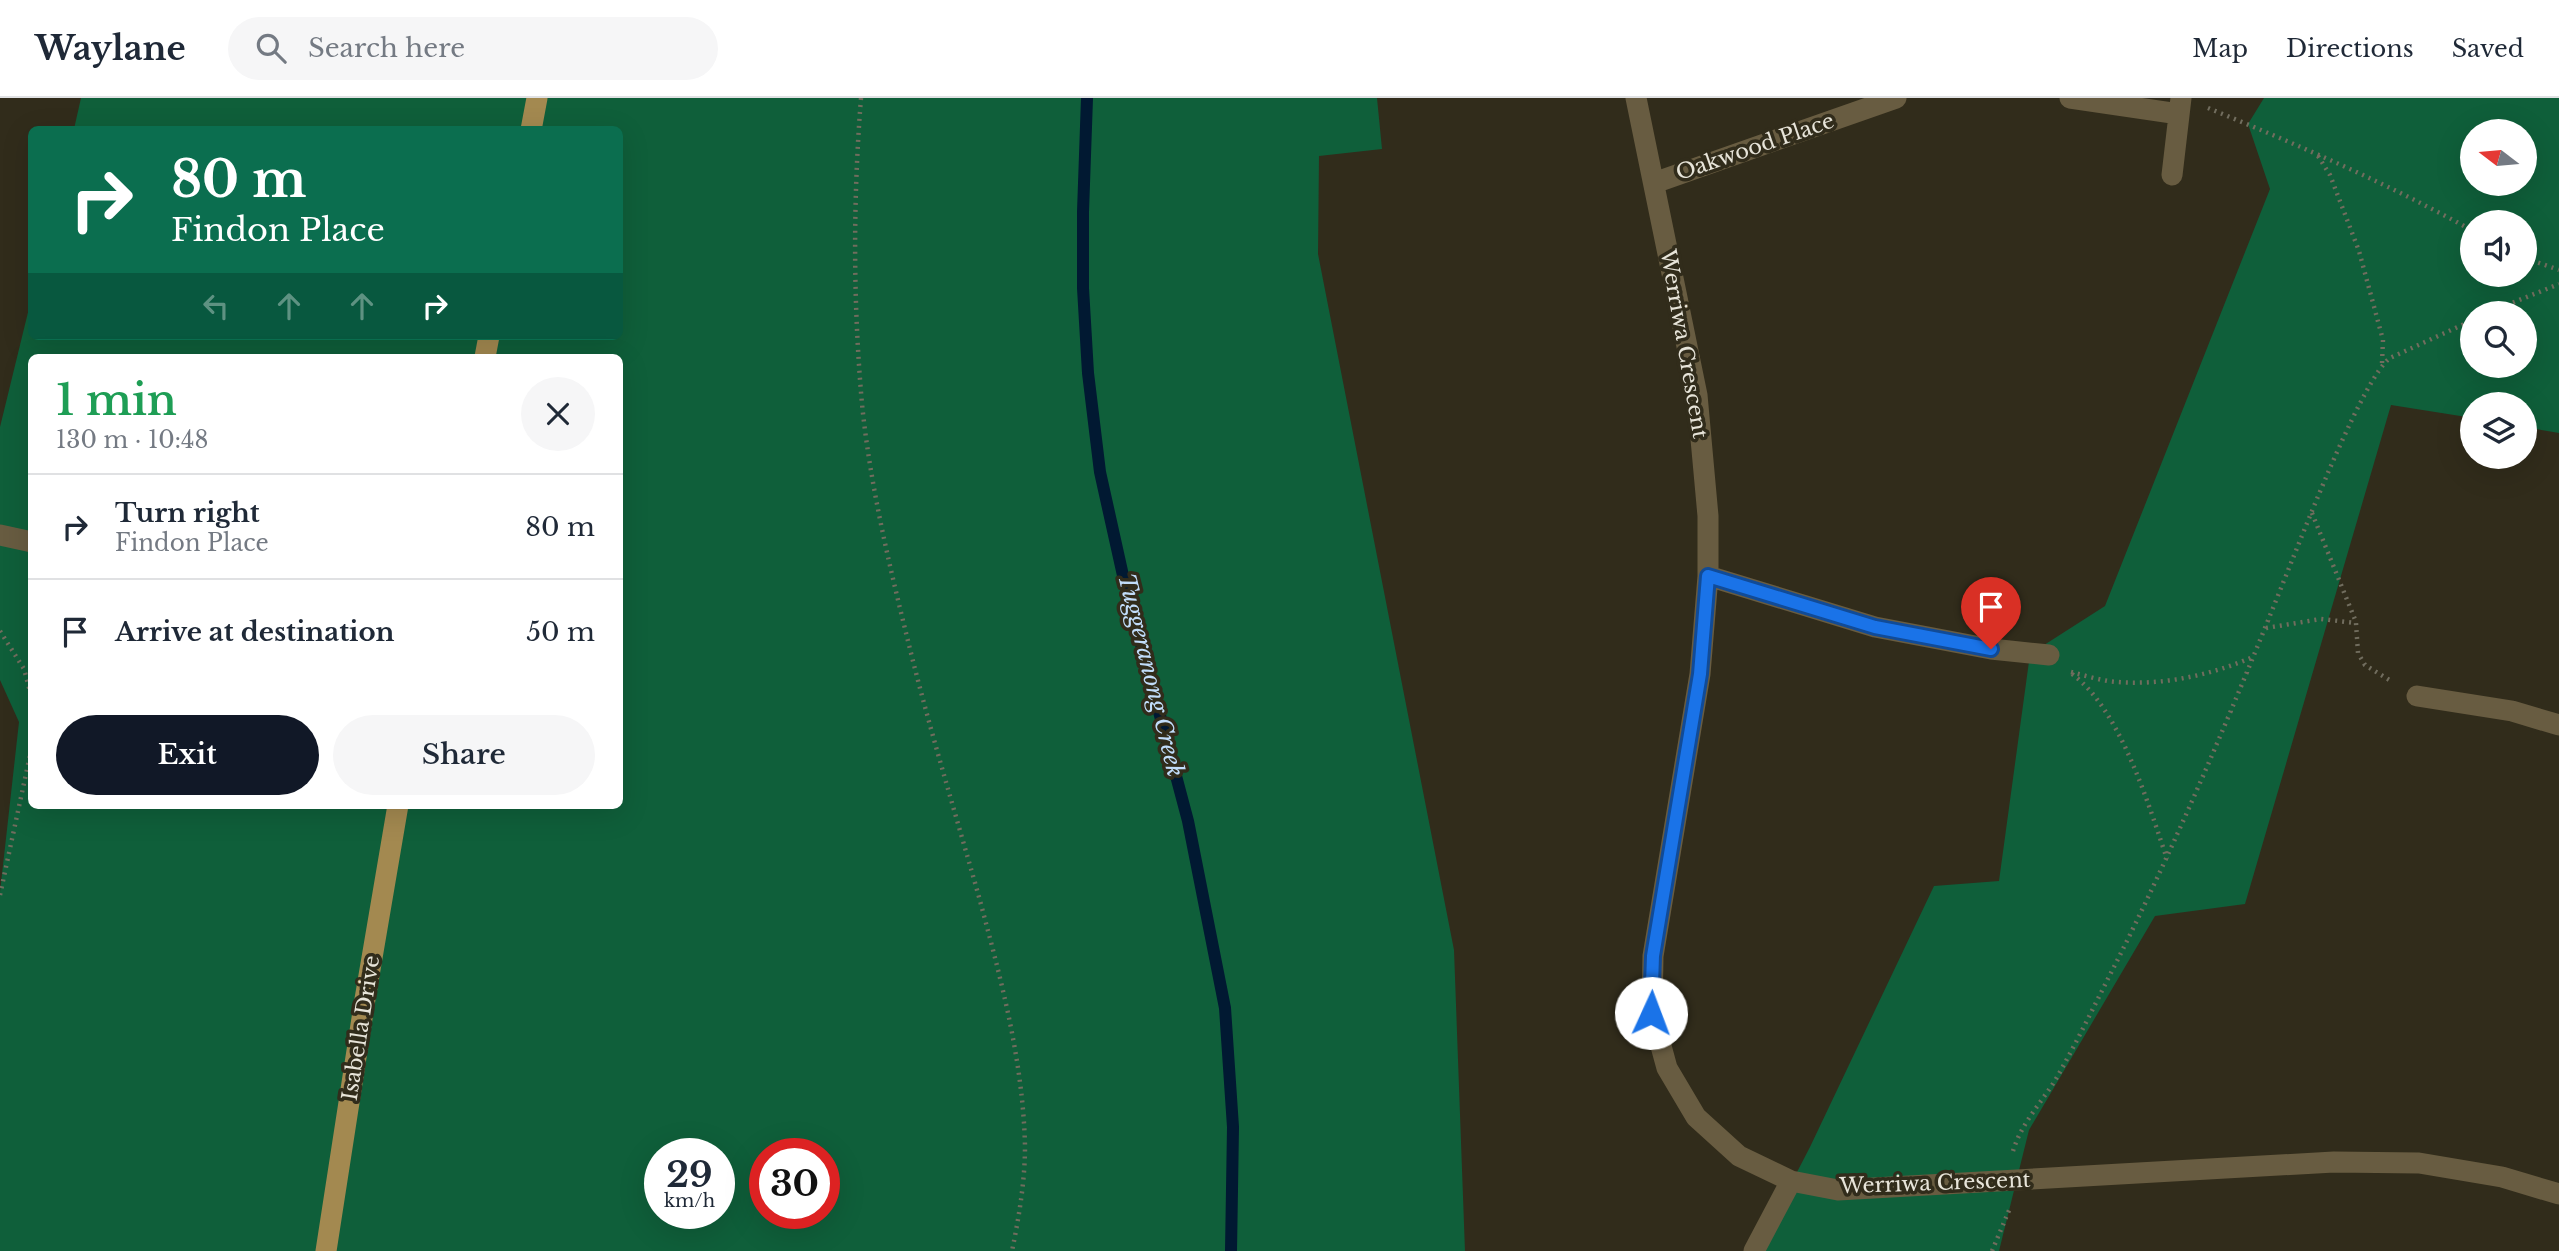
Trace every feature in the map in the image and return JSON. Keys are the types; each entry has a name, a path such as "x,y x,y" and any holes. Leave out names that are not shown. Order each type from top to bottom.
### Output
{"main road":[{"path":"532,126 537,98"},
{"name":"Isabella Drive","path":"326,1251 397,809"}],"street":[{"name":"Werriwa Crescent","path":"1636,98 1697,395 1708,516 1708,576 1700,674 1653,956 1651,1013 1667,1068 1696,1117 1739,1156 1791,1181 1838,1189 2334,1162 2419,1163 2502,1177 2559,1194"},
{"name":"Oakwood Place","path":"1654,183 1896,98"},
{"path":"2070,98 2180,106 2172,175"},
{"path":"0,535 28,542"},
{"path":"1708,576 1875,627 1991,649 2049,655"},
{"path":"2417,696 2512,711 2559,725"},
{"path":"1754,1251 1791,1181"}],"path":[{"path":"861,98 855,172 855,308 867,442 881,524 908,643 1004,988 1016,1053 1025,1149 1023,1187 1012,1251"},
{"path":"2180,106 2194,102 2418,200 2460,224"},
{"path":"1992,1251 2011,1206 2012,1156 2019,1132 2046,1096 2070,1054 2167,859 2254,657 2312,513 2359,408 2382,364 2383,340 2359,251 2330,175 2315,153"},
{"path":"2537,262 2559,270"},
{"path":"2517,301 2559,284"},
{"path":"2382,364 2460,326"},
{"path":"2312,513 2356,622 2358,653 2365,665 2417,696"},
{"path":"2265,628 2320,619 2356,622"},
{"path":"0,631 24,669 28,684"},
{"path":"2049,655 2049,663 2107,681 2154,682 2200,674 2254,657"},
{"path":"2069,671 2092,691 2116,731 2143,788 2167,859"},
{"path":"0,895 28,765"}],"green space":[{"path":"81,98 1377,98 1382,149 1319,156 1318,254 1454,950 1465,1251 0,1251 0,892 19,722 0,680 0,427 28,312 28,340 623,340 623,126 75,126"},
{"path":"2264,98 2559,98 2559,433 2537,429 2537,392 2460,392 2460,416 2391,405 2245,904 2155,916 2029,1130 1999,1251 1756,1251 1810,1147 1934,886 1999,881 2030,654 2105,606 2270,189 2248,124"}],"waterway":[{"name":"Tuggeranong Creek","path":"1087,98 1083,288 1088,373 1100,472 1124,580 1188,821 1225,1008 1233,1127 1231,1251"}],"route":[{"path":"1651,1013 1653,956 1700,674 1708,576 1875,627 1991,649"}]}
